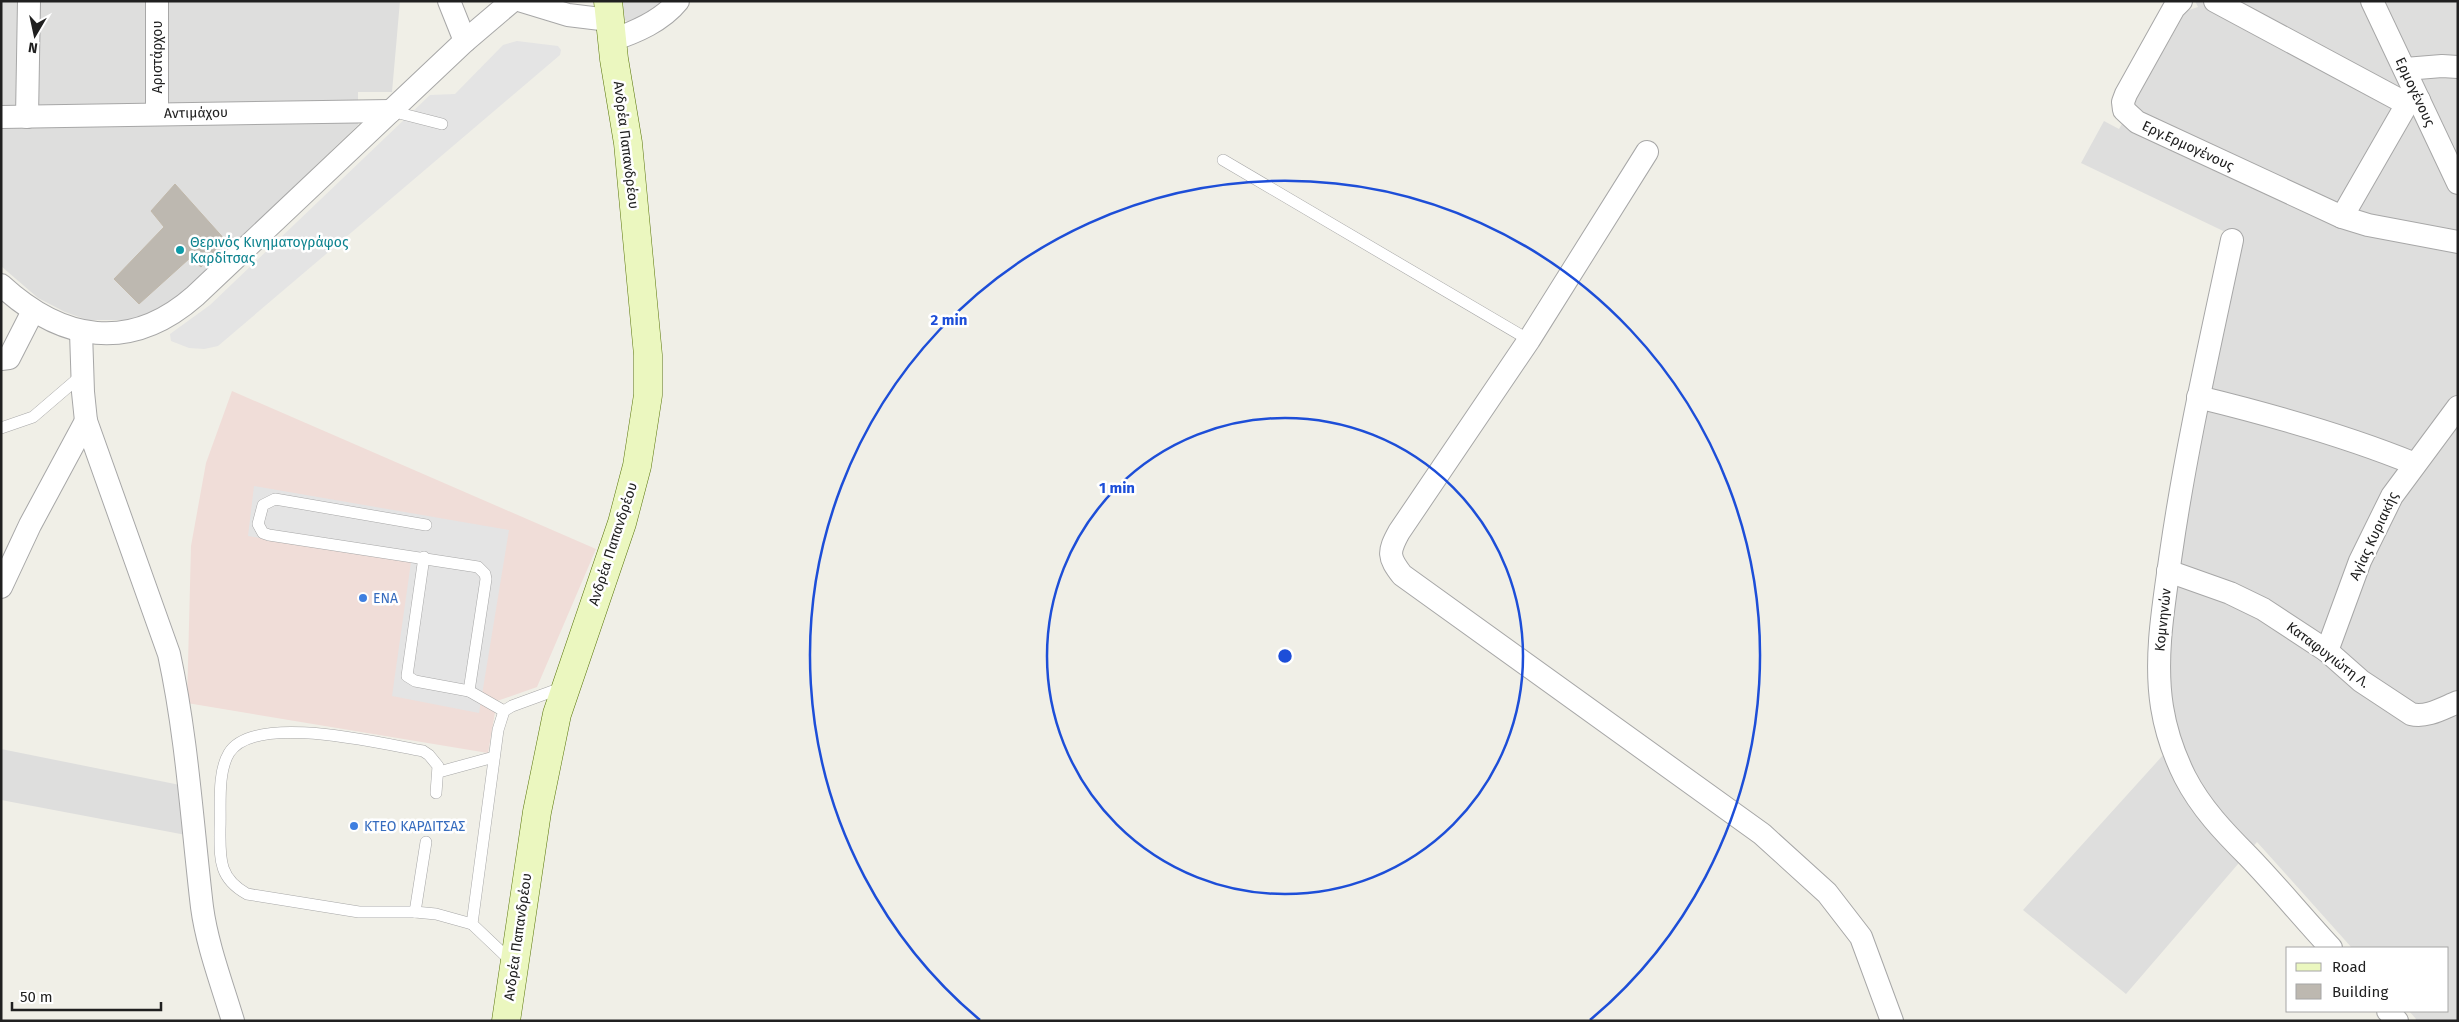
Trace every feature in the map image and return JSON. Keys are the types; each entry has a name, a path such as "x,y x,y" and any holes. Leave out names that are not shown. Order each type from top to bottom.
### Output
{"main road":[{"name":"Ανδρέα Παπανδρέου","path":"506,1021 537,812 565,686 622,523 637,466 648,395 648,355 628,143 610,20"}],"street":[{"path":"27,117 28,1"},
{"name":"Αριστάρχου","path":"156,1 157,114"},
{"path":"449,1 465,41"},
{"path":"1,285 33,311 81,332 108,333 133,331 162,320 181,308 465,41 512,1"},
{"path":"522,1 568,15 610,20 633,32 655,20 678,1"},
{"name":"Εργ.Ερμογένους","path":"2181,1 2174,8 2123,102 2124,110 2137,122 2342,217 2368,225 2458,242"},
{"path":"2215,1 2413,102 2342,217"},
{"name":"Ερμογένους","path":"2372,1 2405,69 2413,102 2455,174"},
{"path":"2405,69 2436,66 2458,67"},
{"name":"Αντιμάχου","path":"1,117 391,111"},
{"path":"1647,152 1529,340 1390,548 1392,562 1402,576 1762,834 1827,893 1861,936 1892,1021"},
{"name":"Κομνηνών","path":"2232,240 2198,398 2168,571 2161,624 2160,679 2162,707 2174,752 2194,793 2223,833 2248,856 2330,947"},
{"path":"4,362 33,311"},
{"path":"81,332 86,421 169,654 177,693 190,788 202,908 233,1021"},
{"path":"2198,398 2298,422 2370,446 2415,464"},
{"name":"Αγίας Κυριακής","path":"2327,651 2360,561 2379,519 2392,496 2458,407"},
{"path":"1,586 30,525 86,421"},
{"name":"Καταφυγιώτη Λ.","path":"2168,571 2250,602 2327,651 2361,681 2411,714 2420,715 2458,702"}],"lane":[{"path":"391,111 442,124"},
{"path":"1223,160 1529,340"},
{"path":"1,428 33,417 82,375"},
{"path":"426,525 275,500 263,505 258,524 263,533 270,535 424,557 478,567 485,574 469,691"},
{"path":"424,557 407,676 415,681 469,691 504,711"},
{"path":"472,924 498,730 504,711 512,706 565,686"},
{"path":"436,793 439,772 434,760 422,751 300,731 256,735 238,742 227,756 223,772 220,847 226,877 231,884 247,894 359,912 415,912 472,924 514,964"},
{"path":"439,772 494,757"},
{"path":"415,912 426,842"}],"shaded area":[{"path":"1,1 400,1 392,92 358,92 358,125 172,303 153,314 130,320 87,320 65,312 38,298 1,266"},
{"path":"618,1 663,1 632,24 621,18"},
{"path":"2195,1 2458,1 2458,1021 2415,1021 2416,1019 2410,1012 2449,1012 2449,947 2351,947 2257,842 2126,994 2023,910 2174,743 2166,623 2240,239 2081,163 2104,121 2119,129 2186,11 2198,7"},
{"path":"517,41 558,46 561,50 560,55 218,346 204,349 189,348 171,341 170,334 210,305 430,95 455,94 503,45"},
{"path":"232,391 596,549 537,687 497,701 488,753 187,703 191,546 206,463"},
{"path":"254,486 509,530 479,713 392,696 411,562 248,536"},
{"path":"1,749 180,785 186,835 1,800"}],"building":[{"name":"Θερινός Κινηματογράφος Καρδίτσας","path":"175,184 227,242 201,267 190,258 139,304 114,279 164,227 151,211"}],"place":[{"name":"Θερινός Κινηματογράφος Καρδίτσας","path":"180,250"},
{"name":"ΕΝΑ","path":"363,598"},
{"name":"ΚΤΕΟ ΚΑΡΔΙΤΣΑΣ","path":"354,826"}]}
